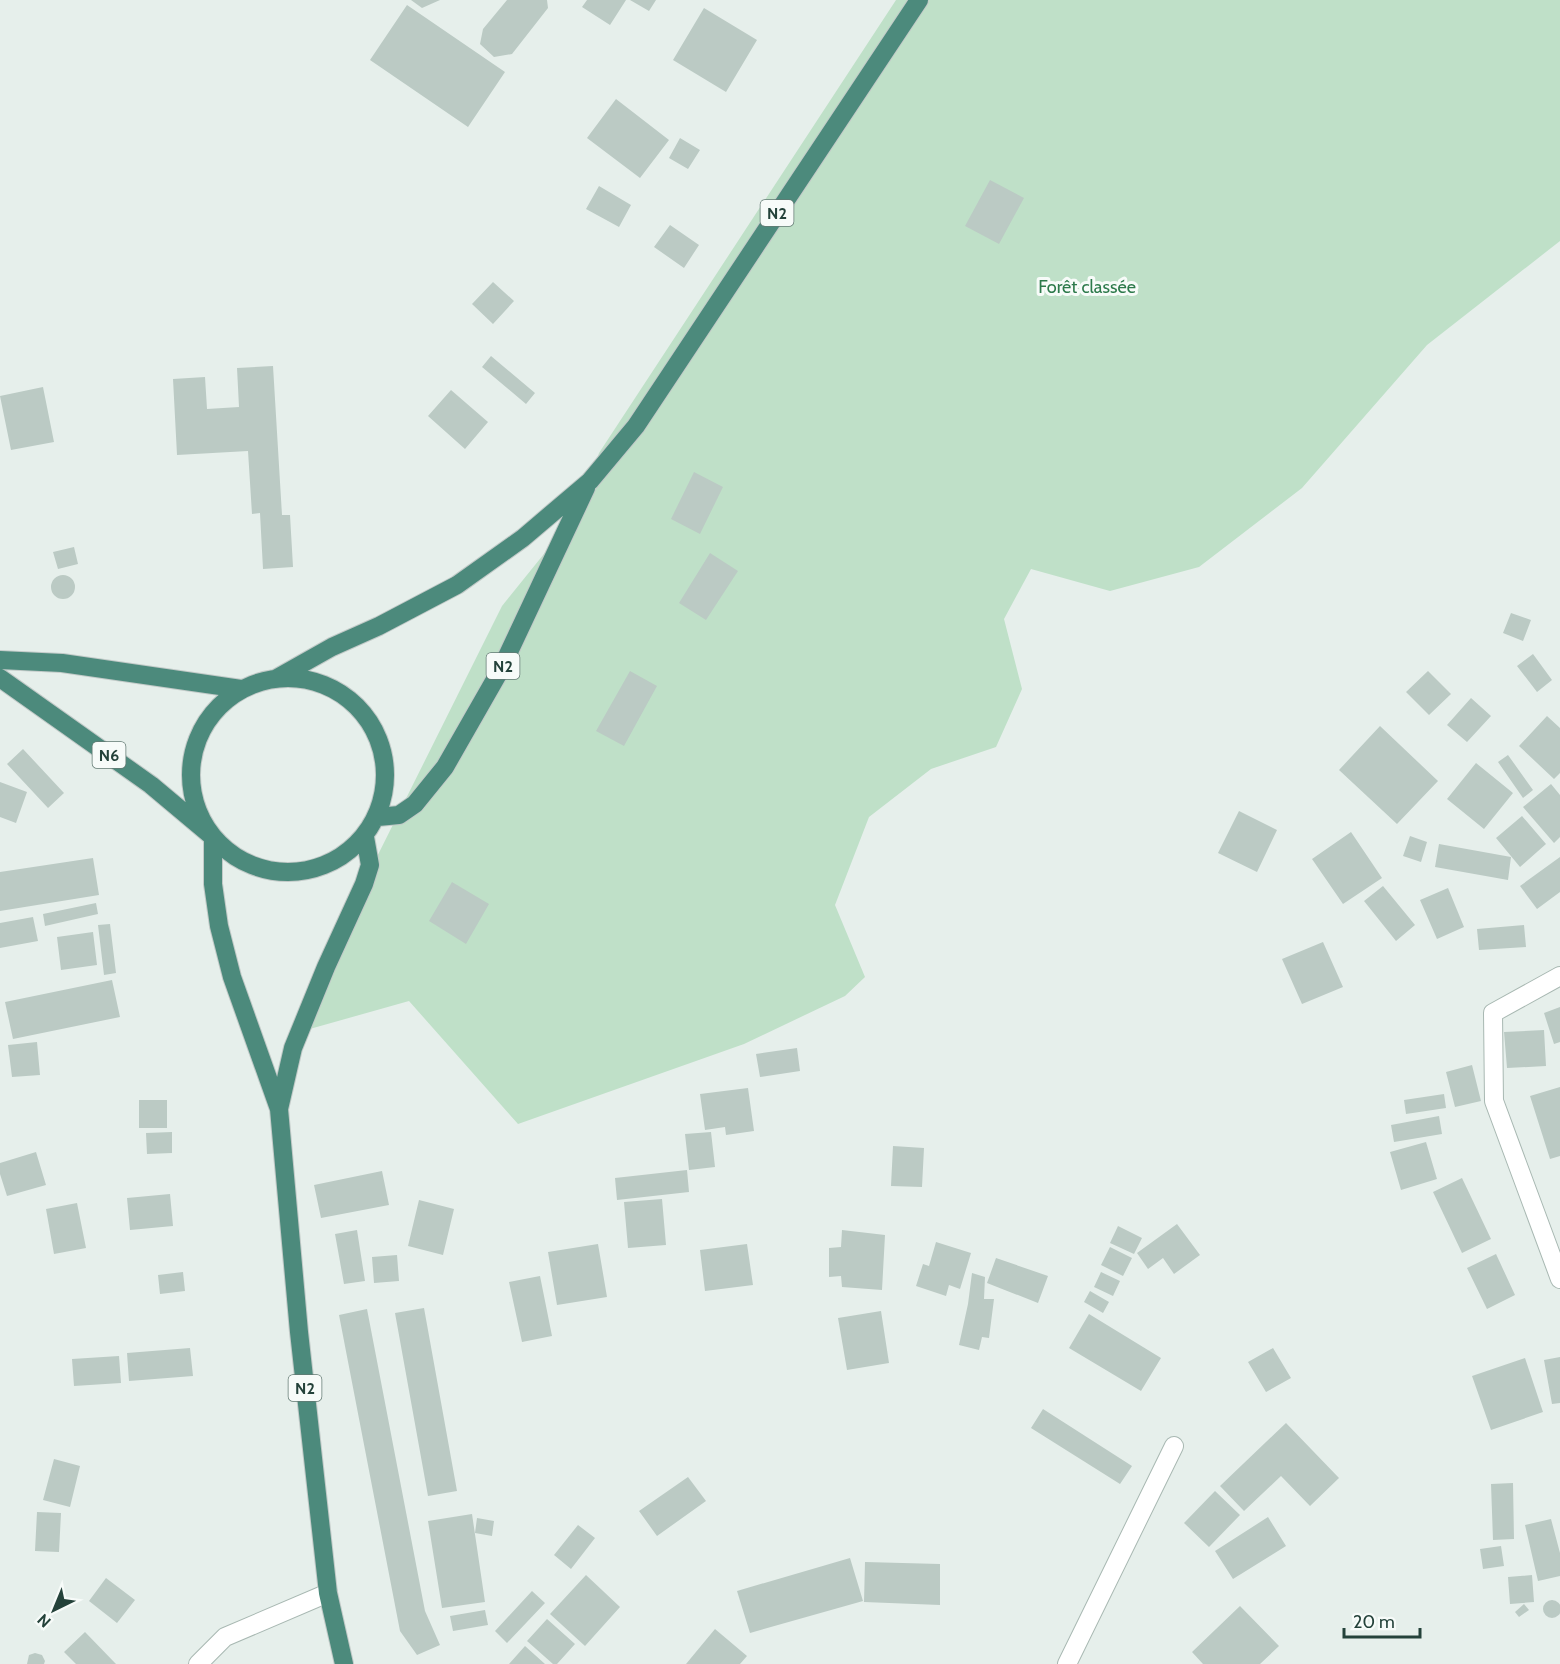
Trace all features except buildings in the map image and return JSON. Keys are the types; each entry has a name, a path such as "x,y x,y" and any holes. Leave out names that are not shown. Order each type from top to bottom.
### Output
{"highway":[{"name":"N2","path":"277,678 332,647 379,626 457,585 522,538 590,481 636,426 918,0"},
{"name":"N2","path":"378,817 399,815 415,804 445,767 501,669 590,481"},
{"path":"0,660 62,663 241,689"},
{"name":"N6","path":"0,678 151,785 213,837"},
{"path":"277,678 306,679 316,682 334,689 358,707 375,731 385,759 386,788 378,817 365,837 344,857 318,869 289,874 261,869 234,857 213,837 198,813 191,785 192,757 201,729 218,706 241,689 277,678"},
{"name":"N2","path":"213,837 213,884 219,926 232,977 279,1109 300,1344 328,1593 345,1664"},
{"name":"N2","path":"279,1109 293,1048 364,884 370,865 365,837"}],"street":[{"path":"1560,976 1493,1013 1494,1101 1560,1279"},
{"path":"1067,1664 1174,1446"},
{"path":"198,1664 225,1637 328,1593"}],"green space":[{"name":"Forêt classée","path":"896,0 1560,0 1560,241 1427,345 1302,488 1199,567 1110,591 1031,569 1004,619 1022,689 996,747 931,769 869,817 835,905 865,977 845,996 744,1044 518,1124 409,1001 292,1034 324,963 502,606 581,508 599,453"}]}
